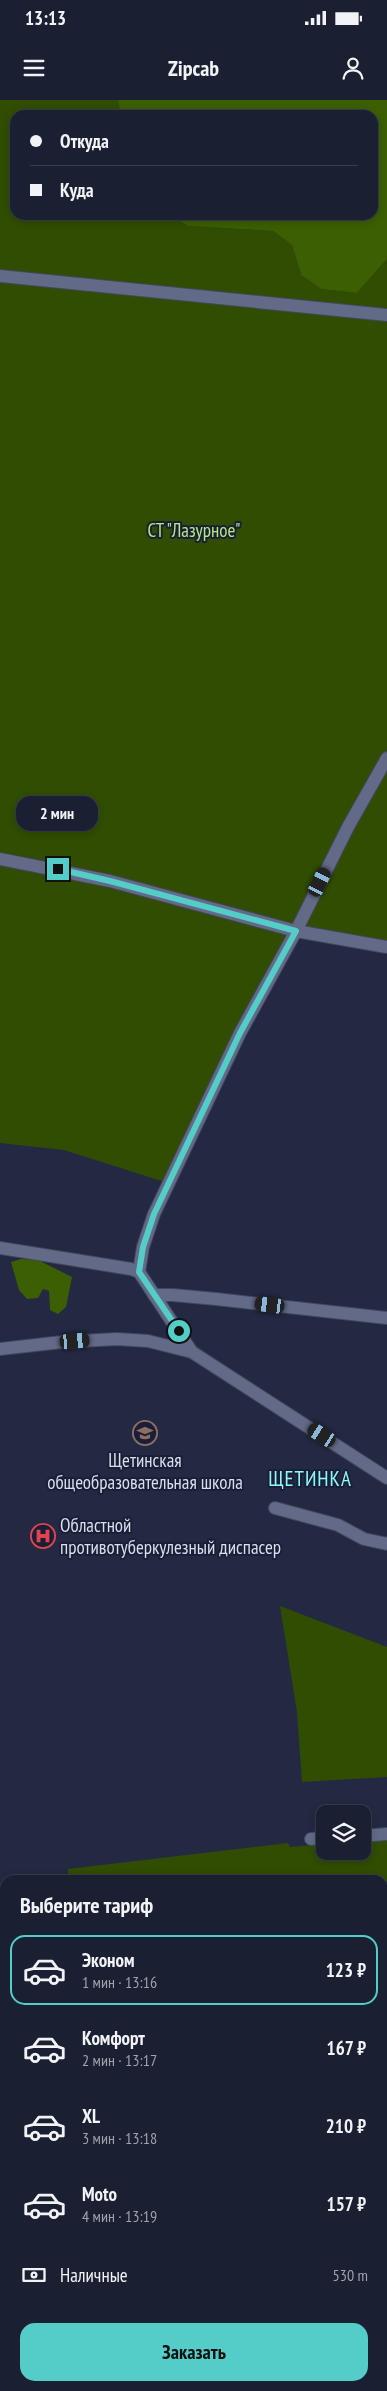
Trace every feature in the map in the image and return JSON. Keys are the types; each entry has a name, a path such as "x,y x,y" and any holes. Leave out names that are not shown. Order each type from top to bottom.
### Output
{"street":[{"path":"0,276 387,315"},
{"path":"139,1272 143,1247 154,1214 240,1033 296,931 348,826 387,758"},
{"path":"0,859 110,881 296,931 387,947"},
{"path":"0,1248 131,1269 139,1272 192,1352"},
{"path":"154,1295 173,1294 387,1318"},
{"path":"0,1349 62,1342 117,1339 148,1341 192,1352 250,1387 387,1478"},
{"path":"275,1508 338,1525 364,1539 387,1544"},
{"path":"371,1835 387,1834"},
{"path":"311,1839 316,1839"}],"green space":[{"name":"СТ \"Лазурное\"","path":"0,100 118,100 120,110 10,110 10,220 178,220 188,226 273,231 292,245 301,275 321,289 357,293 387,259 387,943 301,926 202,1118 174,1185 64,1150 0,1143"},
{"path":"118,100 387,100 387,259 357,293 321,289 301,275 292,245 273,231 188,226 178,220 378,220 378,110 120,110"},
{"path":"21,1259 38,1260 72,1277 66,1307 58,1314 50,1310 49,1291 43,1289 38,1298 27,1299 19,1290 11,1262"},
{"path":"280,1606 387,1647 387,1777 302,1782 297,1712"},
{"path":"387,1838 387,1875 68,1875 68,1869 288,1843 290,1847 316,1845 316,1860 371,1860 371,1839"}],"place":[{"name":"Щетинская общеобразовательная школа","path":"145,1433"},
{"name":"Областной противотуберкулезный диспасер","path":"43,1536"}],"district":[{"name":"ЩЕТИНКА","path":"310,1478"}],"route":[{"path":"58,869 296,931 240,1033 154,1214 143,1247 139,1272 179,1331"}]}
